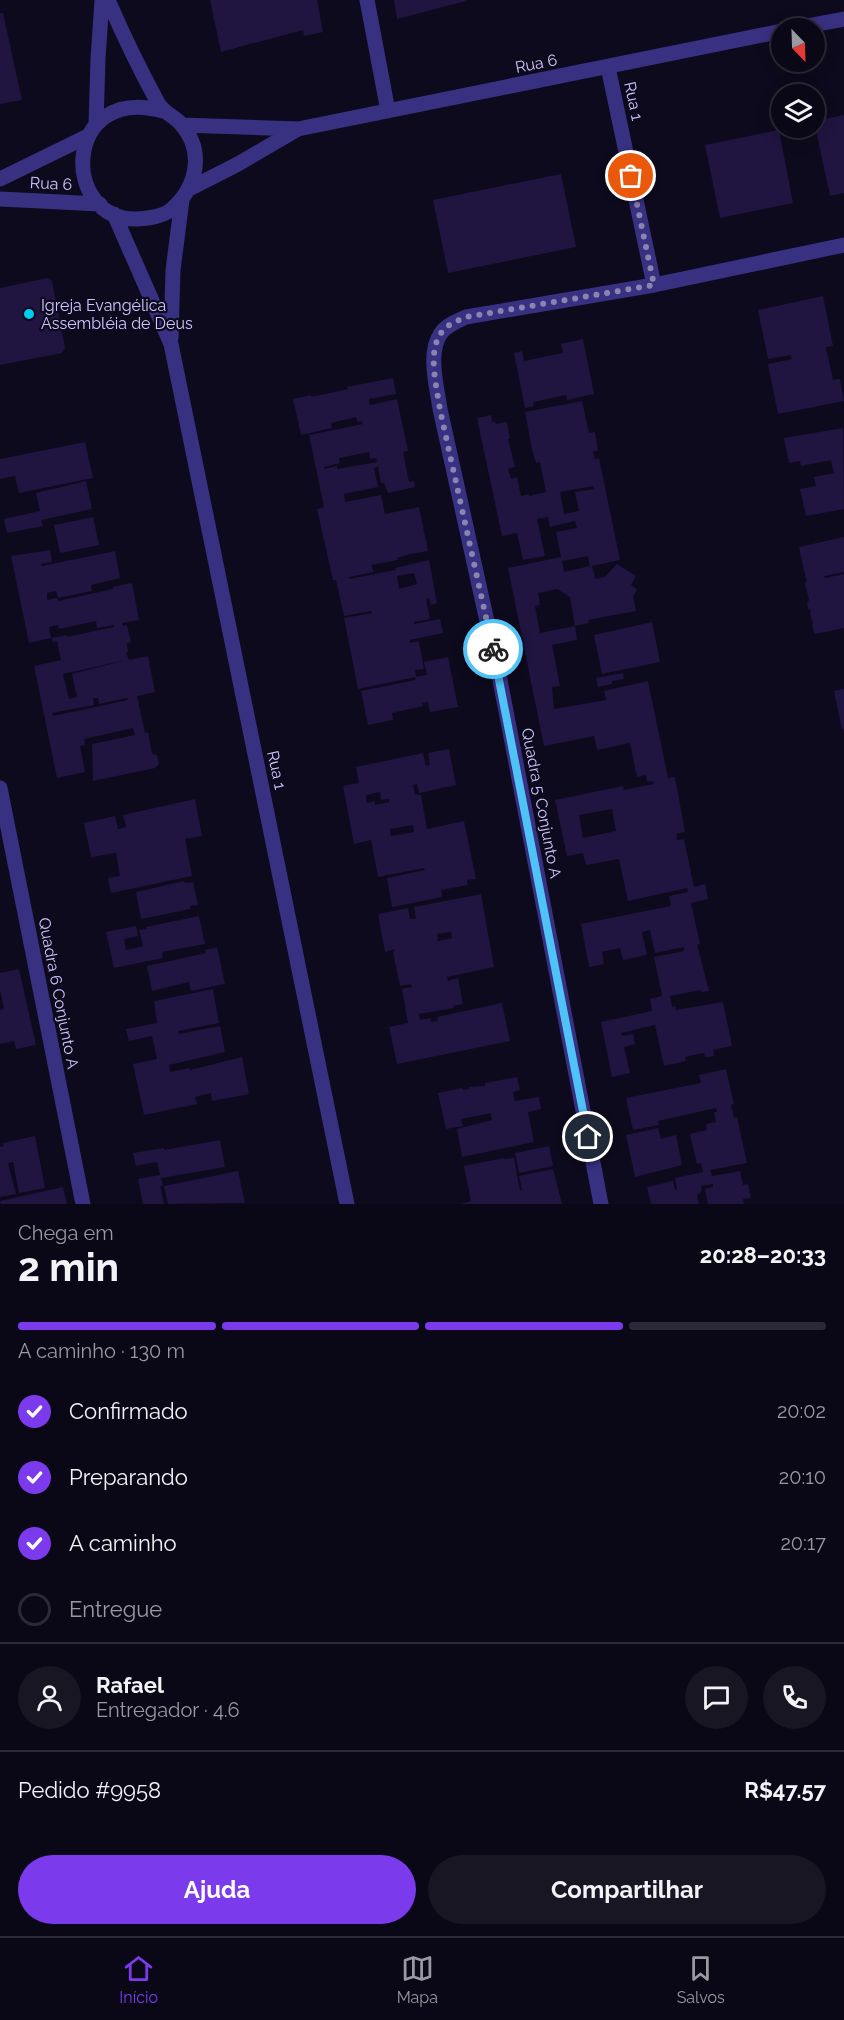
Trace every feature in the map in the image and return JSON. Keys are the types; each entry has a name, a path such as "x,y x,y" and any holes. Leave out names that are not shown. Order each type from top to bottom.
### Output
{"street":[{"path":"102,0 92,130 82,154 82,172 89,190 100,204 114,214 132,219 150,218 168,212 185,195"},
{"path":"108,0 129,51 163,111"},
{"path":"367,0 388,111"},
{"path":"825,23 844,19"},
{"name":"Rua 6","path":"182,125 298,129 771,33"},
{"name":"Rua 1","path":"608,67 654,285"},
{"path":"92,130 110,113 127,107 145,106 163,111 182,125 191,140 196,156 195,173 185,195 173,270 171,344"},
{"name":"Rua 6","path":"185,195 298,129"},
{"name":"Rua 6","path":"0,179 92,130"},
{"name":"Rua 6","path":"0,199 100,204"},
{"path":"114,214 171,344"},
{"name":"Quadra 5 Conjunto A","path":"601,1204 500,680 440,410 434,359 437,344 441,333 452,323 466,317 654,285 844,245"},
{"name":"Rua 1","path":"171,344 347,1204"},
{"name":"Quadra 6 Conjunto A","path":"0,788 83,1204"}],"building":[{"path":"210,0 317,0 323,32 304,36 303,30 221,52"},
{"path":"394,0 466,0 466,1 397,19"},
{"path":"0,13 3,13 22,100 0,104"},
{"path":"844,115 844,193 830,196 818,138 825,138 825,119"},
{"path":"771,132 771,138 781,138 793,203 720,218 705,145"},
{"path":"561,174 576,247 448,273 433,200"},
{"name":"Igreja Evangélica Assembléia de Deus","path":"47,278 52,281 65,348 62,353 0,365 0,288"},
{"path":"823,296 833,346 826,347 833,380 840,379 844,401 778,414 768,364 792,359 791,355 768,359 758,310"},
{"path":"583,339 594,394 567,400 566,395 533,402 534,406 525,408 514,353 522,351 524,361 563,353 561,344"},
{"path":"393,378 396,394 369,399 370,405 397,399 408,451 403,452 409,482 414,481 415,487 388,493 384,483 381,483 378,467 374,468 378,487 344,494 345,502 381,495 385,514 419,507 428,551 371,565 374,572 349,577 349,579 396,570 395,568 429,560 437,603 431,605 429,598 426,599 430,619 414,622 414,624 440,619 443,633 410,640 410,643 419,641 424,669 415,670 416,677 358,689 344,618 372,613 371,611 344,616 336,580 333,580 317,509 324,507 309,435 363,424 362,421 358,422 356,417 331,423 332,428 301,435 293,399 348,389 347,387","holes":["369,452 370,459 376,458 377,462 324,469 324,467 340,463 339,458","414,573 417,584 399,589 397,576"]},
{"path":"582,401 589,433 595,432 598,451 593,451 595,459 599,458 620,560 592,566 595,579 605,577 617,564 636,576 631,585 637,590 633,596 636,611 588,620 589,623 575,626 577,640 552,645 560,686 552,687 554,709 606,700 604,691 648,681 668,778 675,777 685,832 676,834 677,840 684,839 694,887 705,884 708,899 691,903 700,944 697,945 709,991 701,992 701,990 670,996 672,1007 675,1006 676,1010 723,1002 732,1046 713,1050 714,1056 705,1057 704,1053 685,1057 686,1061 664,1066 655,1025 621,1033 622,1036 633,1034 635,1044 624,1047 630,1073 612,1077 601,1022 652,1011 650,999 662,996 654,957 684,951 684,947 655,953 650,930 642,932 647,955 623,960 620,948 602,952 604,964 589,967 581,924 671,906 669,896 688,892 687,888 628,901 619,859 586,865 583,853 567,856 555,800 623,786 624,790 654,784 653,781 647,782 646,775 637,777 630,743 597,750 594,736 544,746 508,568 561,557 556,532 577,528 575,521 550,527 548,517 537,519 545,556 523,560 517,533 502,536 477,418 491,415 492,422 496,424 507,422 510,439 508,439 515,467 508,469 511,479 517,477 521,496 529,494 529,496 546,492 540,462 536,463 532,449 525,412","holes":["593,486 594,489 575,492 579,511 564,514 560,492","588,556 590,566 564,572 562,561","557,589 570,597 575,626 540,633 535,606 540,605 538,593","612,809 616,831 583,838 579,815"]},
{"path":"843,428 844,509 806,516 800,489 816,486 814,477 834,473 831,460 801,466 800,461 789,463 784,438"},
{"path":"85,442 93,478 19,493 15,476 0,479 0,459"},
{"path":"86,481 92,509 41,520 43,526 7,533 4,519 40,511 36,493"},
{"path":"93,517 99,545 60,553 54,525"},
{"path":"844,537 844,572 824,576 825,578 844,574 844,628 815,634 811,610 808,609 807,603 809,600 805,583 808,579 806,580 799,547"},
{"path":"50,550 52,562 41,564 42,566 115,551 120,578 91,585 92,591 58,598 56,591 47,593 47,600 57,598 58,601 132,583 139,620 122,623 123,626 127,625 131,642 127,643 128,652 126,653 129,660 148,656 155,692 137,696 152,754 157,755 159,764 155,768 93,781 92,744 135,735 133,728 84,739 85,745 80,746 85,772 57,778 34,666 61,660 57,641 53,642 52,638 67,635 67,637 114,627 114,625 97,628 96,621 59,629 58,625 49,627 51,638 29,643 11,556","holes":["126,660 72,674 77,697 69,699 63,674","93,698 98,698 99,704 127,698 128,700 53,716 52,713 94,705"]},
{"path":"652,622 660,662 602,674 594,635"},
{"path":"448,657 458,707 430,712 428,702 422,703 423,706 392,713 393,720 368,725 361,691 416,680 415,677 427,675 424,662"},
{"path":"623,673 624,679 598,687 596,678"},
{"path":"844,689 844,729 842,730 834,691"},
{"path":"449,749 456,785 419,793 417,784 413,785 415,794 421,795 427,829 464,821 476,879 467,880 468,885 441,890 442,897 392,907 387,878 425,870 424,868 378,877 371,840 354,844 343,786 359,783 356,767 423,753 426,766 430,765 428,753","holes":["380,792 381,800 389,799 389,802 375,805 375,801 367,803 366,795","413,825 414,832 391,836 390,829"]},
{"path":"195,799 202,836 185,839 192,876 111,893 108,878 120,876 116,853 91,857 84,823 115,816 118,829 126,827 123,815"},
{"path":"184,881 185,883 193,882 198,905 190,906 190,909 141,919 136,892"},
{"path":"481,894 494,967 447,977 448,981 458,978 463,1004 453,1006 454,1008 419,1014 420,1020 430,1018 431,1022 438,1021 437,1017 502,1003 510,1041 397,1064 389,1027 408,1023 402,989 412,987 411,984 400,986 393,952 395,949 385,952 378,914 408,908 410,919 413,919 416,918 414,907","holes":["451,932 452,938 438,941 437,934"]},
{"path":"199,916 205,944 162,952 163,958 114,968 106,932 136,926 138,936 124,939 126,950 143,946 139,930"},
{"path":"217,947 225,984 191,991 189,982 152,991 147,966 206,953 205,950"},
{"path":"19,969 36,1045 16,1049 14,1041 0,1044 0,1010 4,1009 0,990 0,973"},
{"path":"213,989 219,1023 178,1031 179,1034 220,1026 225,1052 169,1065 170,1072 190,1068 190,1070 242,1057 249,1094 212,1101 211,1093 195,1097 197,1104 144,1115 133,1064 157,1059 152,1036 129,1041 126,1029 157,1023 154,1001"},
{"path":"726,1069 734,1104 731,1105 734,1118 737,1117 747,1163 710,1170 712,1176 740,1171 743,1185 748,1184 751,1198 743,1199 744,1204 708,1204 705,1189 713,1187 713,1184 701,1186 702,1191 697,1195 699,1204 651,1204 647,1187 673,1181 675,1190 677,1189 675,1178 703,1172 701,1163 697,1164 690,1134 707,1130 706,1124 716,1122 714,1112 717,1112 716,1108 658,1121 659,1125 633,1130 626,1098 701,1083 699,1075"},
{"path":"517,1077 520,1090 513,1092 515,1101 539,1097 541,1109 528,1112 534,1142 462,1157 457,1129 492,1120 491,1113 461,1119 463,1126 446,1129 438,1093 485,1086 485,1083"},
{"path":"658,1128 661,1139 676,1135 682,1165 635,1177 626,1135"},
{"path":"35,1136 45,1188 19,1193 13,1162 8,1163 16,1194 0,1197 0,1147 4,1146 3,1143"},
{"path":"220,1140 225,1167 161,1178 163,1186 160,1186 164,1204 143,1204 138,1179 160,1175 157,1162 136,1166 133,1153"},
{"path":"549,1146 553,1166 519,1173 515,1153"},
{"path":"514,1158 520,1191 522,1190 519,1176 553,1169 562,1204 461,1204 471,1201 464,1166"},
{"path":"238,1171 245,1203 168,1204 164,1186"},
{"path":"63,1187 67,1204 1,1204 0,1201"}],"way so far":[{"path":"493,649 440,410 434,359 437,344 441,333 452,323 466,317 654,285 631,176"}],"place":[{"name":"Igreja Evangélica Assembléia de Deus","path":"29,314"}],"route":[{"path":"493,649 588,1137"}]}
